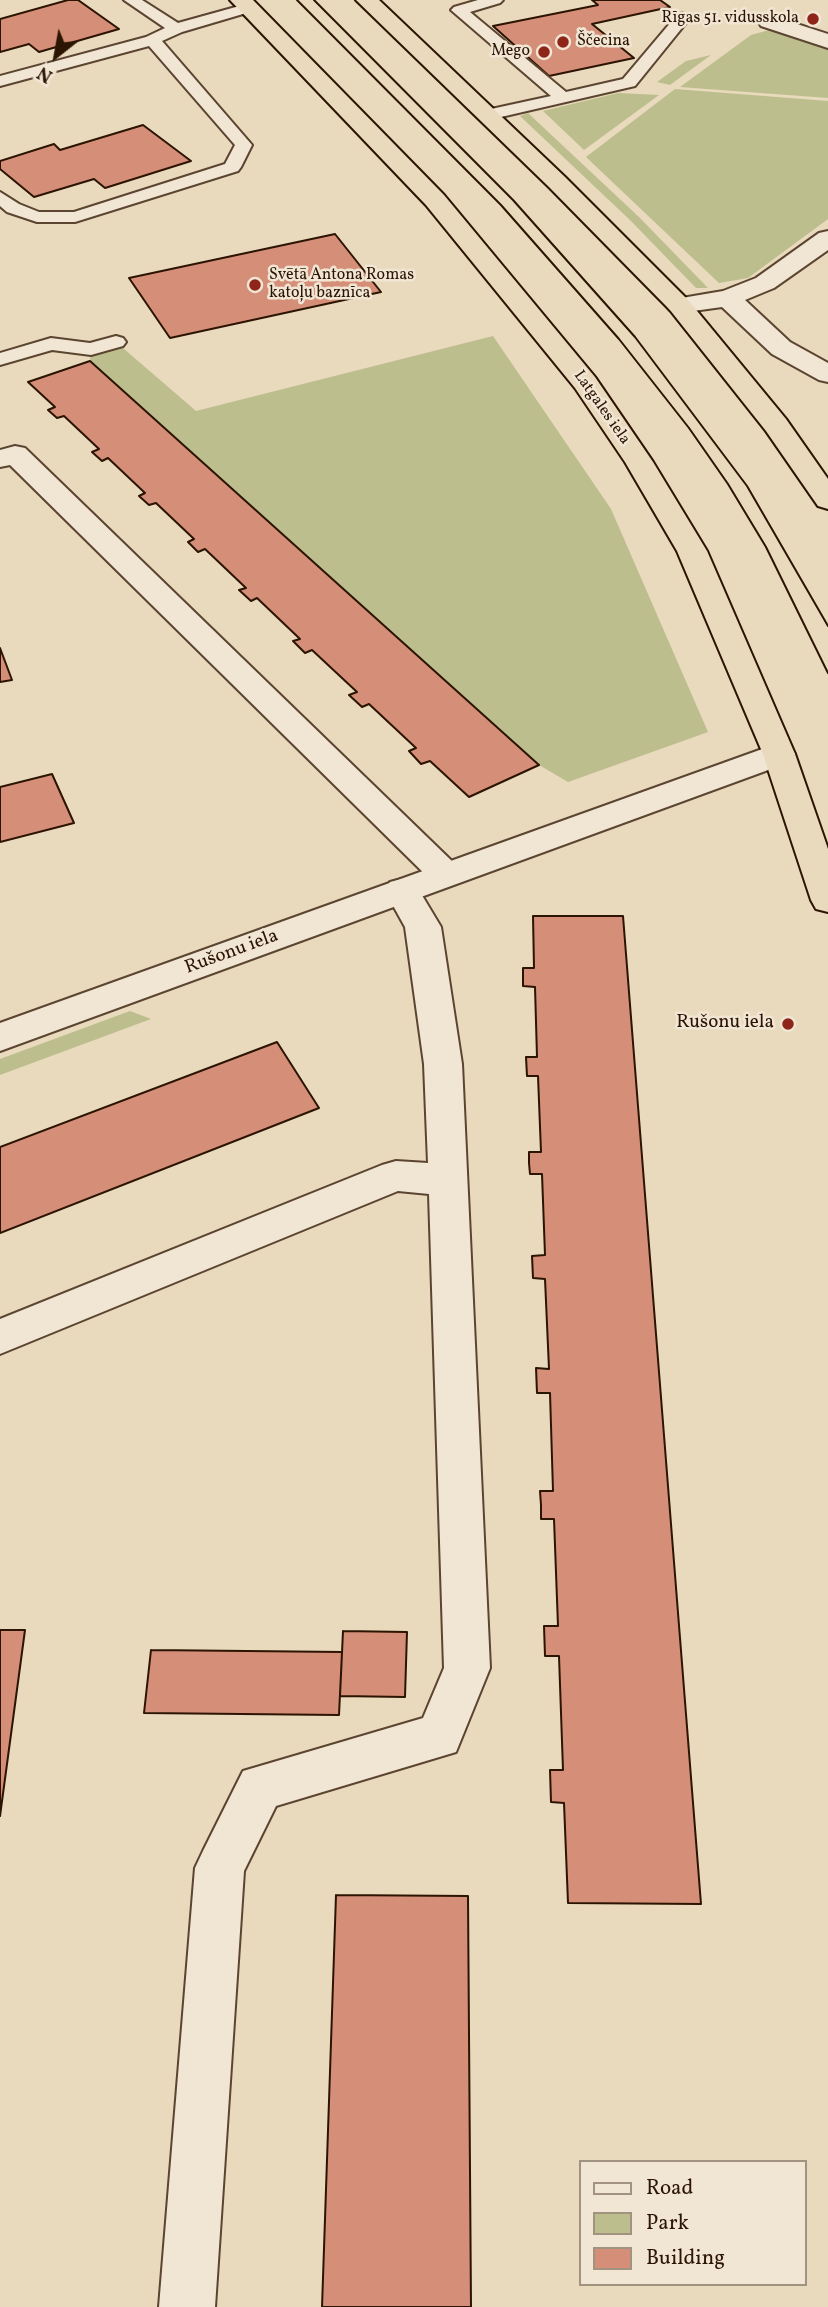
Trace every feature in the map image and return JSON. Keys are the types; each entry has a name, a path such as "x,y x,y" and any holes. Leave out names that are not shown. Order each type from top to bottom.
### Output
{"highway":[{"path":"367,0 488,115 679,305 776,425 828,500"},
{"name":"Latgales iela","path":"245,4 435,200 585,383 639,462 692,551 743,663 779,754 828,900"}],"street":[{"path":"769,21 828,41"},
{"path":"679,305 728,298 765,284 828,238"},
{"path":"728,298 781,348 828,374"},
{"path":"0,459 15,454 445,874"},
{"name":"Rušonu iela","path":"0,1037 779,754"},
{"path":"187,2307 220,1868 260,1787 439,1736 467,1668 445,1180 443,1064 423,927 402,891"},
{"path":"0,1337 396,1176 445,1180"}],"lane":[{"path":"132,0 176,30"},
{"path":"495,0 459,10 563,98"},
{"path":"0,82 152,40 245,4"},
{"path":"488,115 629,83 682,18"},
{"path":"0,197 13,208 37,217 75,217 232,167 244,145 152,40"},
{"path":"0,359 51,344 91,349 116,342"}],"green space":[{"path":"773,29 828,48 828,98 680,87 751,35"},
{"path":"711,55 670,85 657,82 686,61"},
{"path":"675,89 828,101 828,219 748,278 719,283 586,157"},
{"path":"618,93 659,95 584,150 543,111"},
{"path":"528,113 639,217 708,288 696,288 631,221 520,116"},
{"path":"493,336 611,509 708,732 568,782 539,765 90,361 91,349 116,342 196,411"},
{"path":"130,1011 151,1019 0,1075 0,1059"}],"building":[{"path":"68,0 78,0 119,29 39,52 29,44 0,52 0,19"},
{"name":"Ščecina","path":"592,0 660,0 670,7 592,24 634,58 549,76 493,26 598,5"},
{"path":"143,125 191,161 105,188 94,179 34,197 0,169 0,161 54,144 60,150"},
{"name":"Svētā Antona Romas katoļu baznīca","path":"335,234 381,292 170,338 129,278"},
{"path":"90,361 539,765 469,797 430,761 421,764 409,751 416,748 369,704 362,707 349,695 357,692 312,650 305,653 293,641 300,639 257,598 251,601 239,590 246,588 205,549 198,552 188,542 194,539 156,503 149,505 139,496 145,493 108,458 102,461 92,452 99,449 64,416 57,418 48,410 55,407 28,382"},
{"path":"0,648 12,680 0,682"},
{"path":"52,774 74,823 0,842 0,787"},
{"path":"533,916 623,916 701,1904 568,1903 564,1803 551,1802 550,1770 563,1770 559,1656 545,1656 544,1626 558,1626 554,1519 541,1519 540,1491 553,1491 550,1393 537,1393 536,1368 549,1369 545,1279 533,1278 532,1256 545,1255 542,1174 530,1174 529,1163 529,1152 541,1152 538,1076 527,1076 526,1057 537,1057 535,987 523,986 523,968 534,968"},
{"path":"277,1042 319,1108 0,1233 0,1147"},
{"path":"0,1630 25,1630 0,1816"},
{"path":"343,1631 407,1632 405,1697 340,1696"},
{"path":"151,1650 342,1652 339,1715 144,1713"},
{"path":"336,1895 468,1896 471,2307 322,2307"}],"tram line":[{"path":"297,0 501,205 619,339 689,428 728,484 766,547 828,673"},
{"path":"314,0 513,200 635,337 747,486 828,626"}],"place":[{"name":"Rīgas 51. vidusskola","path":"813,19"},
{"name":"Ščecina","path":"563,42"},
{"name":"Mego","path":"544,52"},
{"name":"Svētā Antona Romas katoļu baznīca","path":"255,285"},
{"name":"Rušonu iela","path":"788,1024"}]}
